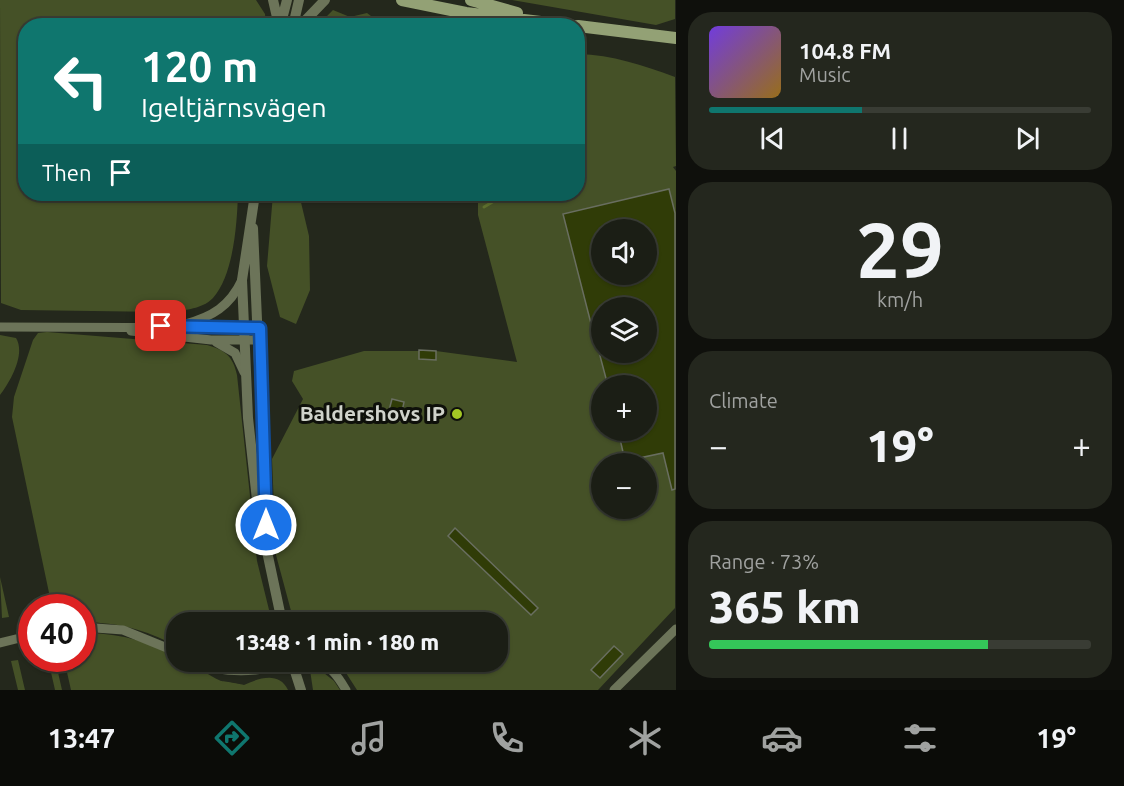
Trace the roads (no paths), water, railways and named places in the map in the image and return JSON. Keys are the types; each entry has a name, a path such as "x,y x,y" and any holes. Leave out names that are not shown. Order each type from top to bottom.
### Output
{"main road":[{"path":"402,0 466,13 509,18"},
{"path":"471,0 534,18"},
{"path":"585,27 675,38"}],"street":[{"path":"273,0 277,18"},
{"path":"281,18 287,0"},
{"path":"295,18 299,0"},
{"path":"308,18 325,0"},
{"path":"254,201 242,280 245,374 252,465 280,612"},
{"path":"252,217 260,328 266,542"},
{"path":"176,327 214,315 236,293 242,280"},
{"path":"83,326 211,339 260,340"},
{"path":"0,327 260,328"},
{"path":"211,339 235,353 245,374"},
{"path":"96,628 123,630 166,648"},
{"path":"614,690 675,629"},
{"path":"0,643 18,638"},
{"path":"295,672 301,690"},
{"path":"335,672 346,690"}],"waterway":[{"path":"484,207 494,201"}],"place":[{"name":"Baldershovs IP","path":"457,414"}]}
